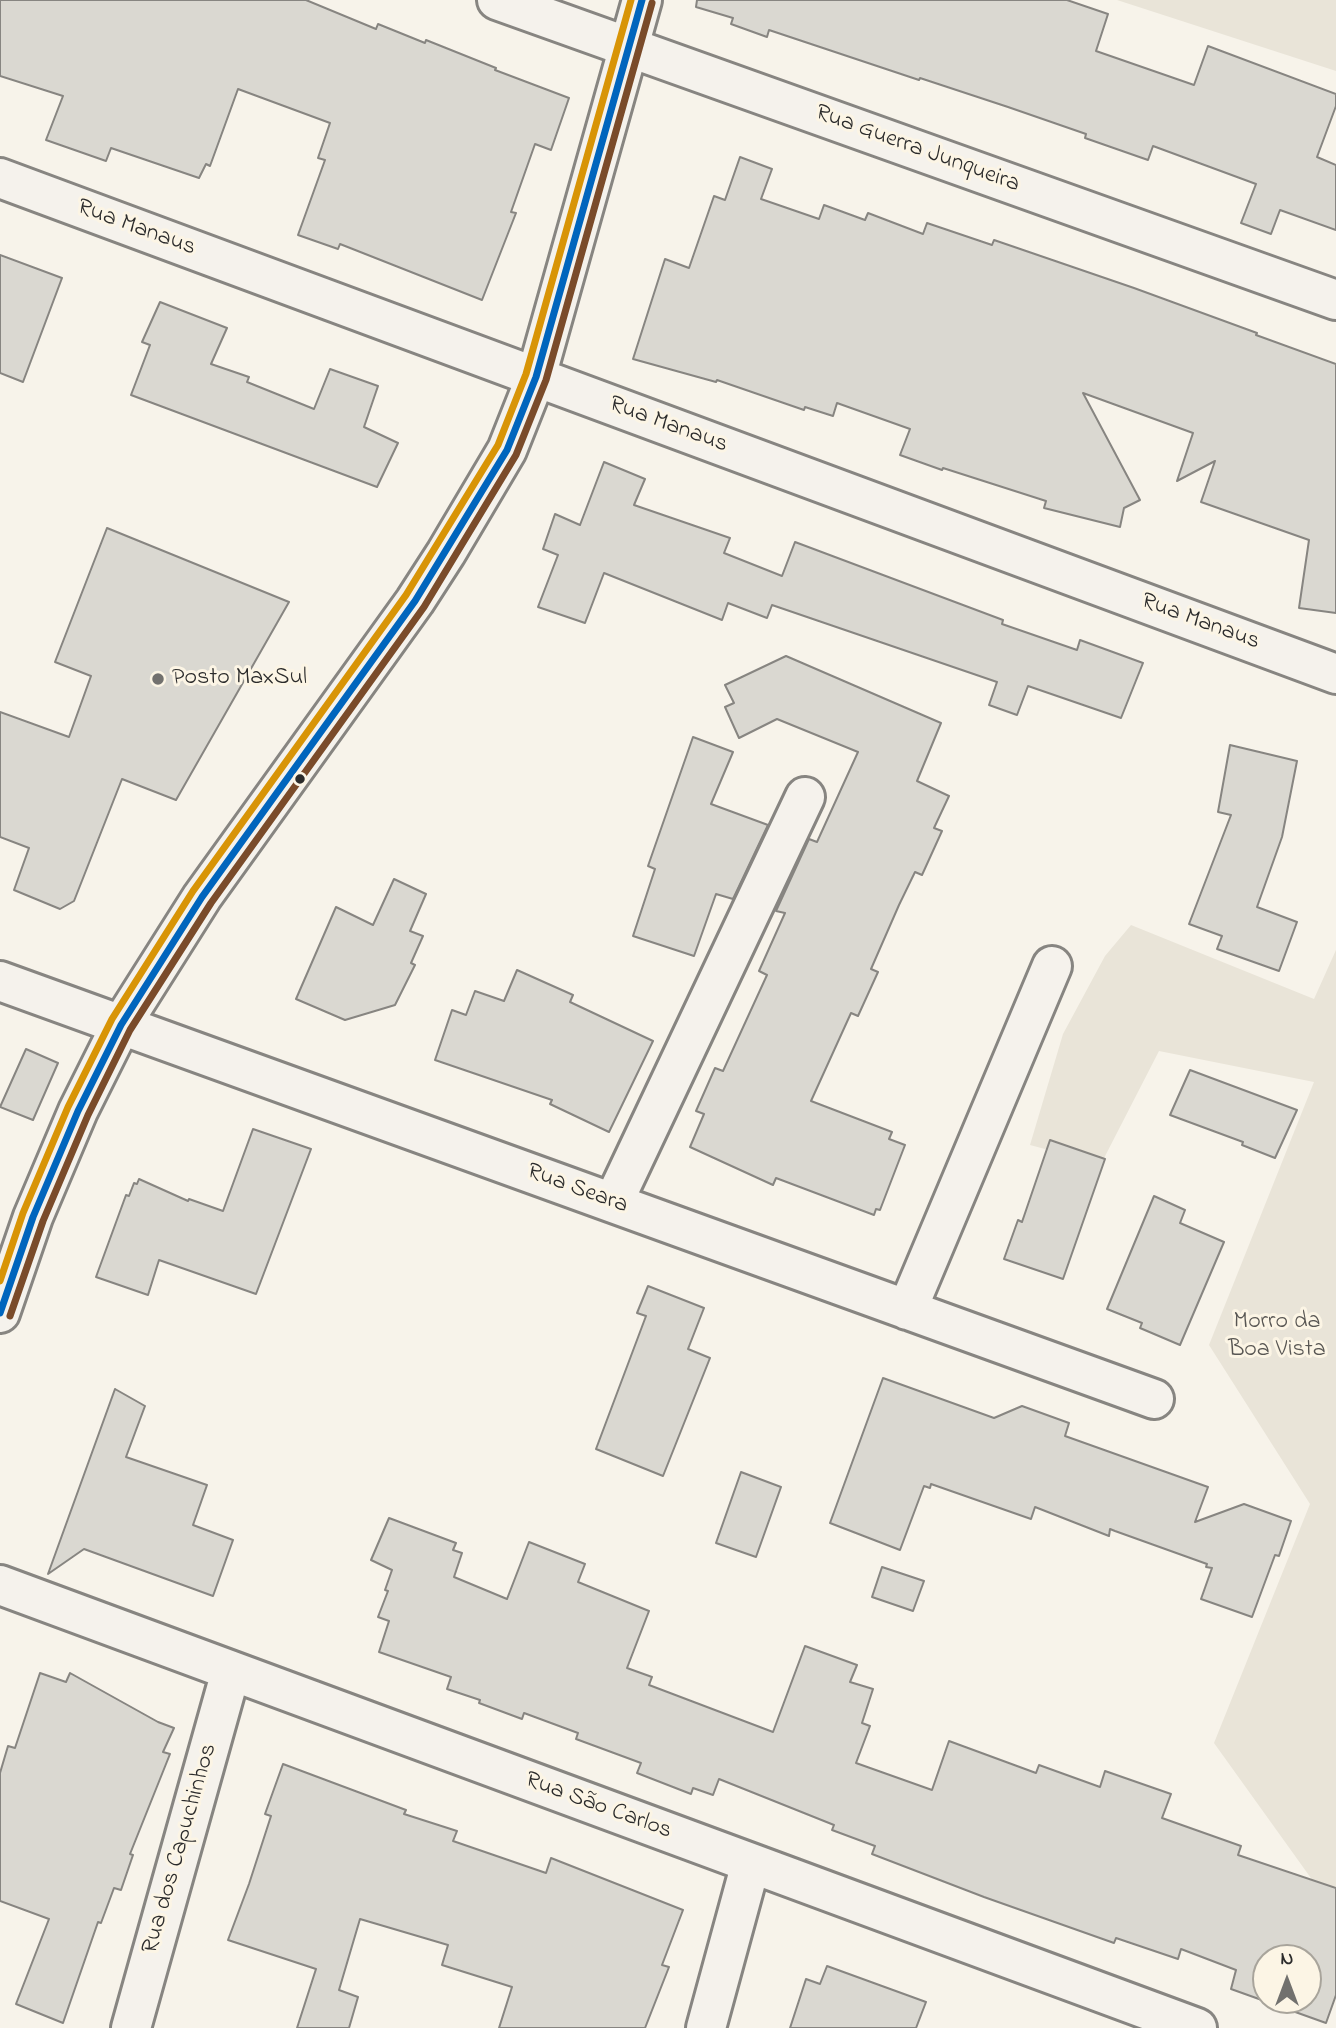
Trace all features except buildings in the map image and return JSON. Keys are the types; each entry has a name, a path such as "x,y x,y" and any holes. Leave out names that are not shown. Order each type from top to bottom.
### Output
{"street":[{"name":"Rua Guerra Junqueira","path":"497,0 1336,300"},
{"path":"0,1313 38,1205 78,1111 121,1025 202,897 415,601 446,554 506,450 536,377 642,0"},
{"name":"Rua Manaus","path":"0,178 1336,674"},
{"path":"613,1203 804,797"},
{"path":"907,1310 1052,966"},
{"name":"Rua Seara","path":"0,981 1154,1399"},
{"name":"Rua São Carlos","path":"0,1585 751,1863 1150,2020 1197,2028"},
{"name":"Rua dos Capuchinhos","path":"131,2028 231,1671"},
{"path":"706,2028 751,1863"}],"green space":[{"path":"1117,0 1336,0 1336,71"},
{"name":"Morro da Boa Vista","path":"1131,925 1314,999 1336,950 1336,1913 1214,1743 1310,1504 1209,1345 1314,1082 1159,1051 1101,1164 1030,1145 1063,1034 1105,956"}],"transit line":[{"path":"0,1281 23,1213 68,1107 112,1019 193,891 406,595 498,445 526,374 631,0"},
{"path":"0,1313 33,1217 78,1111 121,1025 202,897 415,601 507,450 536,377 642,0"},
{"path":"10,1316 43,1221 88,1115 130,1030 211,903 424,607 516,455 546,380 652,3"}],"place":[{"name":"Posto MaxSul","path":"158,679"}]}
